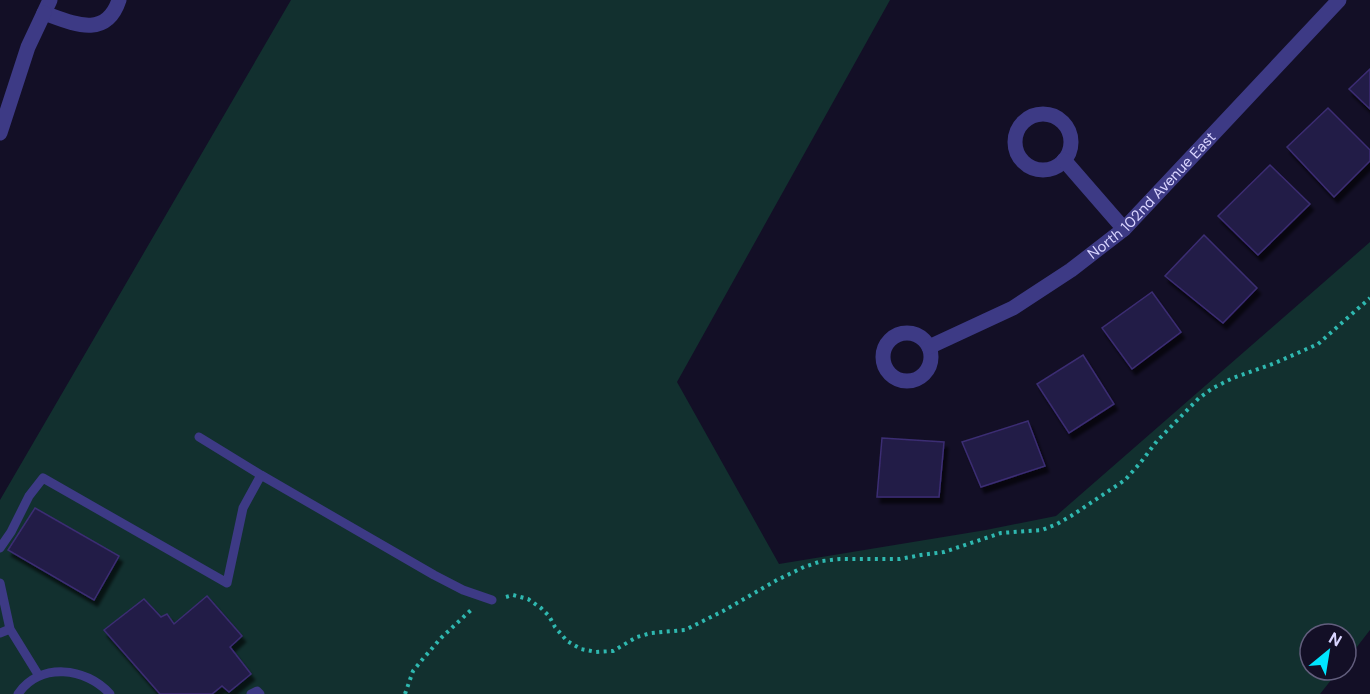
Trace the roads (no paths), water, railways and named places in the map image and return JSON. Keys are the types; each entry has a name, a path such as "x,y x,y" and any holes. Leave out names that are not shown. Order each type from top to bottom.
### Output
{"street":[{"path":"0,133 28,47 47,6 79,25 90,26 100,24 109,18 115,11 119,0"},
{"name":"North 102nd Avenue East","path":"929,347 1013,308 1071,270 1124,229 1339,0"},
{"path":"1064,160 1124,229"}],"lane":[{"path":"200,437 434,575 463,590 492,600"},
{"path":"0,548 11,532 29,496 43,478 227,583 243,508 261,475"},
{"path":"0,583 10,629 39,676"},
{"path":"0,633 10,629"},
{"path":"18,694 22,688 39,676 58,671 76,672 94,680 110,694"},
{"path":"251,694 256,691 260,694"}]}
